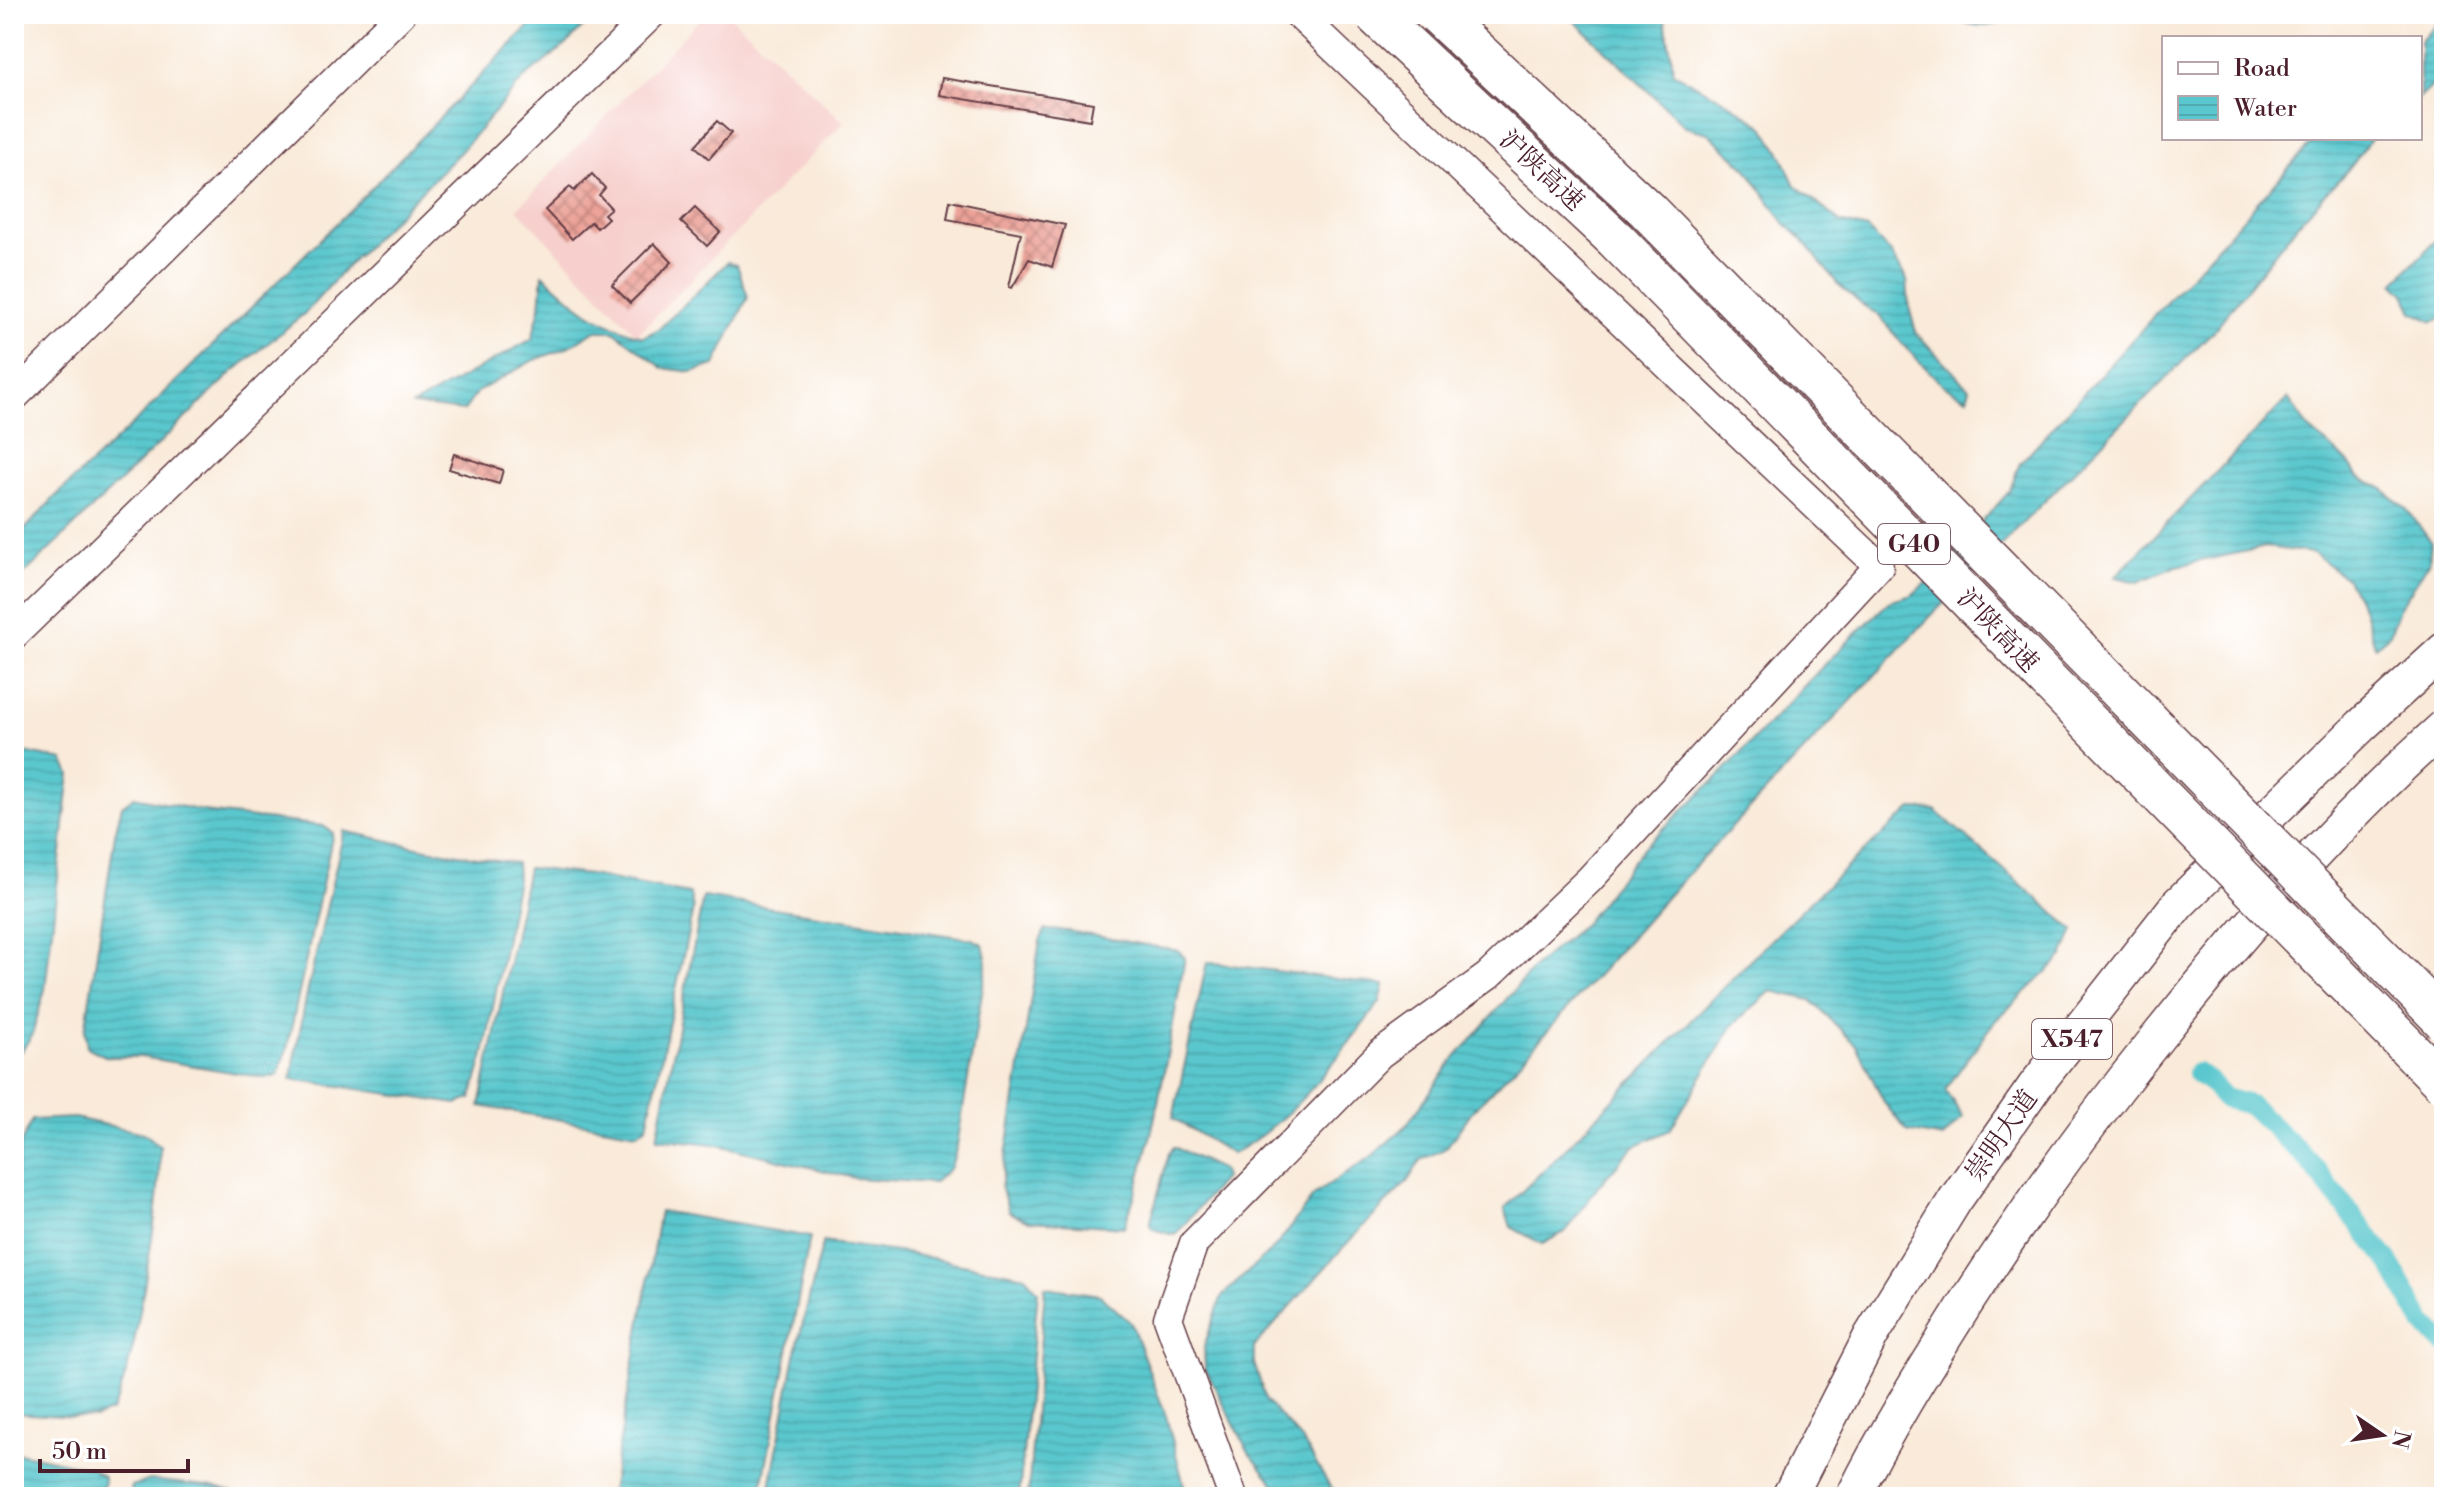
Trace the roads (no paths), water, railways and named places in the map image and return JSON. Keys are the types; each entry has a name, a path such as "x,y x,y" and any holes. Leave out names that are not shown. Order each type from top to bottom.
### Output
{"highway":[{"name":"沪陕高速","path":"1374,14 1615,239 2444,1084"},
{"name":"沪陕高速","path":"1437,14 1647,210 2444,1021"}],"main road":[{"name":"崇明大道","path":"1789,1497 1871,1336 1955,1200 2035,1086 2178,904 2444,650"},
{"name":"X547","path":"1853,1497 1925,1368 2012,1231 2090,1121 2227,950 2393,772 2444,727"}],"street":[{"path":"14,397 401,14"},
{"path":"14,635 652,14"},
{"path":"1233,1497 1168,1318 1194,1243 1380,1054 1488,976 1589,880 1879,566 1298,14"}],"water":[{"path":"541,14 595,14 566,45 524,78 461,151 305,313 233,372 14,584 14,541 55,497 354,206"},
{"path":"1567,14 1664,14 1674,73 1731,104 1764,127 1782,156 1794,184 1840,222 1867,229 1891,253 1907,280 1909,307 1916,333 1970,389 1967,398 1944,386 1904,346 1879,315 1837,283 1802,239 1785,224 1747,169 1708,133 1686,127"},
{"path":"1949,14 2021,14 2001,22 1976,26"},
{"path":"2444,15 2444,75 2422,96 2422,40"},
{"path":"2314,140 2370,140 2214,330 1925,622 1671,892 1521,1061 1473,1110 1446,1148 1421,1160 1407,1182 1254,1347 1254,1363 1266,1401 1302,1440 1327,1482 1340,1497 1285,1497 1250,1454 1205,1368 1204,1346 1222,1296 1276,1246 1315,1194 1372,1156 1405,1127 1451,1063 1538,963 1584,924 1643,848 1721,774 1825,664 1889,602 1912,595 1928,581 2009,492 2020,463"},
{"path":"2444,232 2444,317 2433,322 2413,312 2405,294 2394,283"},
{"path":"728,262 737,265 748,297 715,365 692,372 663,368 614,331 594,331 477,392 464,411 413,405 532,339 540,308 543,274 588,312 643,337 659,329"},
{"path":"2288,398 2308,428 2349,463 2357,476 2382,488 2409,512 2431,542 2429,562 2399,609 2390,634 2375,646 2363,608 2347,579 2313,553 2266,547 2177,566 2138,582 2115,577"},
{"path":"14,750 63,760 70,774 45,989 32,1035 21,1052 14,1051"},
{"path":"134,797 213,813 323,826 333,833 287,1049 278,1075 267,1078 141,1057 107,1057 87,1047 85,1031 115,834 122,806"},
{"path":"1912,809 1935,810 2074,930 2063,957 1995,1021 1945,1090 1963,1117 1943,1138 1907,1131 1885,1104 1856,1045 1811,1000 1771,991 1733,1025 1670,1130 1634,1146 1600,1184 1565,1232 1542,1244 1511,1227 1505,1208 1806,905"},
{"path":"344,831 426,849 516,863 517,879 484,1055 471,1099 457,1104 291,1079"},
{"path":"528,868 590,875 690,894 693,909 647,1126 637,1133 480,1106"},
{"path":"703,897 972,939 983,944 987,962 957,1146 951,1167 934,1183 854,1178 714,1144 657,1138"},
{"path":"1045,930 1068,931 1179,951 1185,958 1152,1128 1124,1227 1029,1221 1009,1212 1001,1187 1040,941"},
{"path":"1207,962 1384,985 1380,1002 1314,1086 1275,1124 1232,1154 1173,1118"},
{"path":"74,1118 144,1133 160,1146 155,1217 136,1334 124,1381 112,1411 95,1418 14,1413 14,1195 20,1145 32,1120"},
{"path":"1174,1147 1222,1170 1224,1178 1175,1235 1152,1229 1150,1224 1169,1153"},
{"path":"660,1211 810,1237 760,1497 610,1497"},
{"path":"823,1242 905,1253 1025,1276 1038,1291 1019,1497 768,1497 795,1355"},
{"path":"1045,1287 1100,1295 1131,1323 1166,1416 1187,1497 1028,1497"},
{"path":"14,1452 91,1468 104,1477 103,1497 14,1497"},
{"path":"150,1480 216,1487 247,1497 130,1497 132,1486"}],"waterway":[{"path":"2197,1073 2224,1098 2250,1105 2308,1160 2388,1260 2424,1324 2444,1343"}]}
